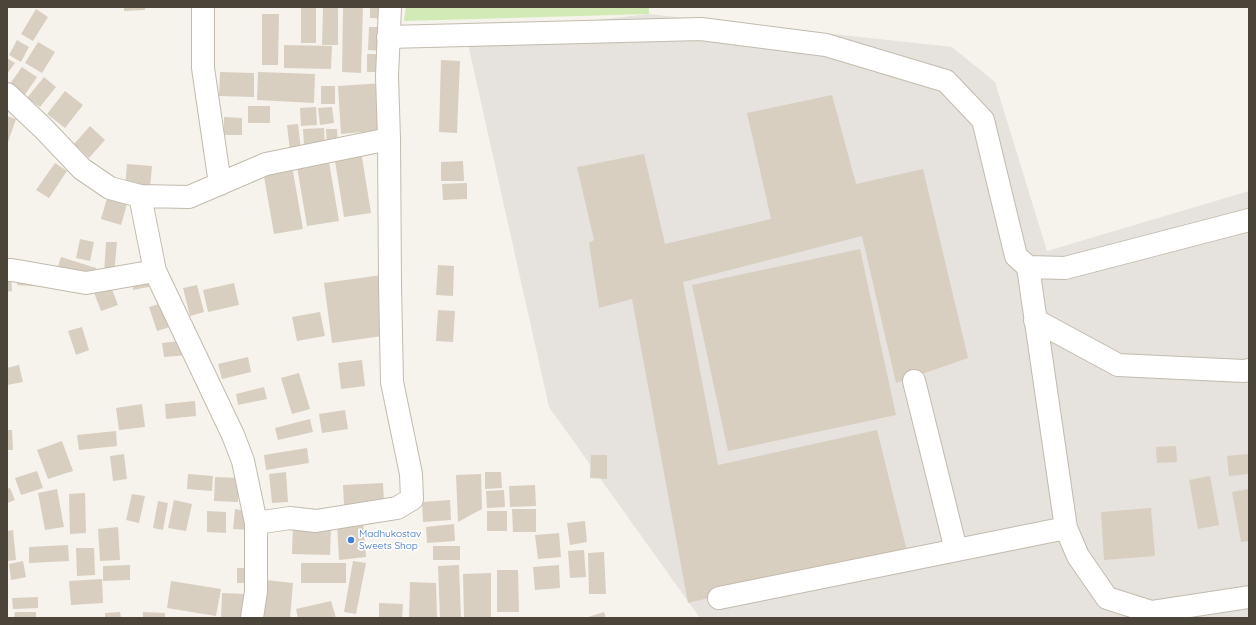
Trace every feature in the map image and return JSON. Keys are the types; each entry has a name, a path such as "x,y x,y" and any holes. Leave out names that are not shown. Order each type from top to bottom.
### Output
{"street":[{"path":"203,7 203,68 220,184"},
{"path":"256,523 290,518 316,521 398,508 412,499 411,474 392,382 387,76 390,7"},
{"path":"388,37 701,29 826,45 946,81 983,120 1016,256 1028,267 1066,528 1078,556 1107,598 1151,612 1249,597"},
{"path":"7,94 43,128 82,169 110,188 140,196 189,197 266,164 389,139"},
{"path":"140,196 155,271 233,435 243,461 256,523 256,591 252,618"},
{"path":"1028,267 1065,268 1249,220"},
{"path":"7,270 86,283 155,271"},
{"path":"1035,320 1118,365 1249,370"},
{"path":"914,381 956,550"},
{"path":"719,598 1066,528"}],"shaded area":[{"path":"649,14 952,47 995,82 1047,251 1249,191 1249,618 700,618 549,407 466,35"}],"green space":[{"path":"406,7 649,7 649,14 404,21"}],"building":[{"path":"124,7 145,7 145,10 124,11"},
{"path":"301,7 316,7 316,43 301,43"},
{"path":"323,7 338,7 338,45 322,45"},
{"path":"343,7 363,7 361,73 342,72"},
{"path":"370,7 388,7 388,19 370,18"},
{"path":"36,9 48,17 33,41 21,34"},
{"path":"262,14 279,14 278,65 262,65"},
{"path":"369,27 385,27 385,51 368,50"},
{"path":"17,40 29,47 21,62 9,55"},
{"path":"38,42 55,52 42,73 25,63"},
{"path":"284,45 332,46 331,69 284,68"},
{"path":"367,54 385,54 385,72 367,72"},
{"path":"7,58 15,63 7,74"},
{"path":"441,60 460,61 457,133 439,132"},
{"path":"22,67 37,77 24,96 9,85"},
{"path":"220,72 254,73 254,97 219,96"},
{"path":"258,72 315,74 314,103 257,100"},
{"path":"44,77 56,87 40,107 27,98"},
{"path":"384,83 387,130 341,134 338,86"},
{"path":"321,86 335,86 335,104 321,104"},
{"path":"65,91 83,105 65,128 47,114"},
{"path":"832,95 856,184 923,169 968,358 896,383 862,236 683,282 718,465 877,430 907,551 688,603 632,299 599,308 589,243 594,240 577,167 644,154 665,244 771,219 747,113"},
{"path":"248,106 270,106 270,123 248,123"},
{"path":"316,107 317,125 301,126 300,108"},
{"path":"332,107 334,123 320,125 318,108"},
{"path":"7,116 16,119 7,145"},
{"path":"224,117 242,118 242,135 224,135"},
{"path":"298,124 301,150 290,151 287,125"},
{"path":"90,126 105,140 89,158 74,144"},
{"path":"324,128 325,145 304,146 303,129"},
{"path":"326,129 337,129 338,144 327,145"},
{"path":"361,151 371,213 344,217 334,155"},
{"path":"463,161 464,181 441,181 441,162"},
{"path":"329,162 339,221 307,226 297,167"},
{"path":"55,163 67,171 49,198 36,190"},
{"path":"127,164 152,166 150,188 125,187"},
{"path":"292,166 303,229 274,234 263,171"},
{"path":"467,183 467,199 443,200 442,184"},
{"path":"109,191 129,197 121,225 101,219"},
{"path":"80,239 94,242 90,261 76,258"},
{"path":"106,242 117,242 114,275 104,274"},
{"path":"860,249 896,415 728,451 692,285"},
{"path":"61,257 96,268 92,280 57,269"},
{"path":"438,265 454,266 453,296 436,295"},
{"path":"7,274 11,274 12,291 7,292"},
{"path":"382,275 390,335 332,343 324,283"},
{"path":"152,276 153,286 133,290 132,278"},
{"path":"18,278 45,280 45,287 17,285"},
{"path":"234,283 239,305 208,312 203,290"},
{"path":"110,284 118,305 101,311 93,290"},
{"path":"197,285 204,312 190,316 183,288"},
{"path":"165,302 173,326 157,331 149,307"},
{"path":"438,310 455,311 453,342 436,341"},
{"path":"320,312 325,336 297,341 292,317"},
{"path":"82,327 89,350 76,355 68,331"},
{"path":"187,340 189,355 164,357 162,343"},
{"path":"248,357 251,372 222,379 218,364"},
{"path":"362,360 365,386 341,389 338,363"},
{"path":"19,365 23,382 7,385 7,368"},
{"path":"299,373 310,409 292,414 281,378"},
{"path":"264,387 267,399 238,405 236,394"},
{"path":"195,401 196,416 166,419 165,404"},
{"path":"142,404 145,427 119,430 116,408"},
{"path":"345,410 348,429 322,433 319,414"},
{"path":"310,419 313,432 278,440 275,428"},
{"path":"7,430 12,430 13,450 7,450"},
{"path":"116,431 117,446 79,450 77,435"},
{"path":"62,441 73,471 48,479 37,450"},
{"path":"1176,446 1177,462 1157,463 1156,447"},
{"path":"307,448 309,463 266,470 264,455"},
{"path":"124,454 127,479 113,481 110,456"},
{"path":"1248,454 1249,474 1229,476 1227,456"},
{"path":"591,455 607,455 607,479 590,478"},
{"path":"37,471 43,488 21,495 15,478"},
{"path":"286,472 288,502 272,503 269,474"},
{"path":"485,472 501,472 502,488 485,489"},
{"path":"188,474 213,476 212,491 187,489"},
{"path":"481,474 482,509 458,522 456,475"},
{"path":"1210,476 1219,525 1198,529 1189,480"},
{"path":"215,477 239,478 238,502 214,501"},
{"path":"383,483 384,503 344,505 343,485"},
{"path":"535,485 536,506 510,507 509,486"},
{"path":"10,488 15,500 7,503 7,489"},
{"path":"57,489 64,527 45,530 38,493"},
{"path":"1249,489 1249,541 1241,542 1232,492"},
{"path":"504,490 505,507 487,508 486,491"},
{"path":"85,493 86,533 70,534 69,494"},
{"path":"132,494 145,496 139,523 126,520"},
{"path":"174,500 192,504 186,531 168,528"},
{"path":"450,500 451,520 423,522 422,502"},
{"path":"158,501 168,503 163,530 153,528"},
{"path":"1151,508 1155,556 1104,560 1101,512"},
{"path":"235,509 251,512 250,530 233,529"},
{"path":"512,509 536,509 536,532 513,532"},
{"path":"207,511 226,512 226,533 207,532"},
{"path":"487,511 507,511 507,531 487,531"},
{"path":"585,521 587,542 570,545 567,523"},
{"path":"363,522 366,557 339,560 337,524"},
{"path":"454,524 455,541 427,543 426,527"},
{"path":"293,525 331,526 330,555 292,554"},
{"path":"118,527 120,560 100,561 98,529"},
{"path":"13,530 16,560 7,561 7,531"},
{"path":"559,533 561,557 538,559 535,535"},
{"path":"68,545 69,561 29,563 29,547"},
{"path":"433,546 460,546 460,560 433,560"},
{"path":"76,548 94,548 95,575 77,576"},
{"path":"584,550 586,577 570,578 568,551"},
{"path":"604,552 606,594 589,594 588,553"},
{"path":"23,561 26,577 11,580 9,564"},
{"path":"353,561 366,563 356,614 344,612"},
{"path":"301,563 346,563 346,583 301,583"},
{"path":"130,565 130,580 103,581 103,566"},
{"path":"459,565 461,618 440,618 438,566"},
{"path":"559,565 560,588 535,590 533,567"},
{"path":"237,568 253,568 253,583 237,583"},
{"path":"497,570 518,570 519,612 497,612"},
{"path":"491,573 491,618 464,618 463,574"},
{"path":"102,579 103,603 71,605 69,581"},
{"path":"266,580 293,583 290,618 263,618"},
{"path":"171,581 221,589 216,616 167,608"},
{"path":"410,582 436,583 437,618 409,618"},
{"path":"222,593 245,594 243,618 221,618"},
{"path":"38,597 38,608 13,609 12,598"},
{"path":"331,601 336,618 298,618 296,609"},
{"path":"379,603 403,604 402,618 379,618"},
{"path":"15,612 36,612 36,618 14,618"},
{"path":"120,612 121,618 105,618 105,613"},
{"path":"143,612 165,613 165,618 143,618"},
{"path":"604,612 606,618 585,618"}],"place":[{"name":"Madhukostav Sweets Shop","path":"351,540"}]}
